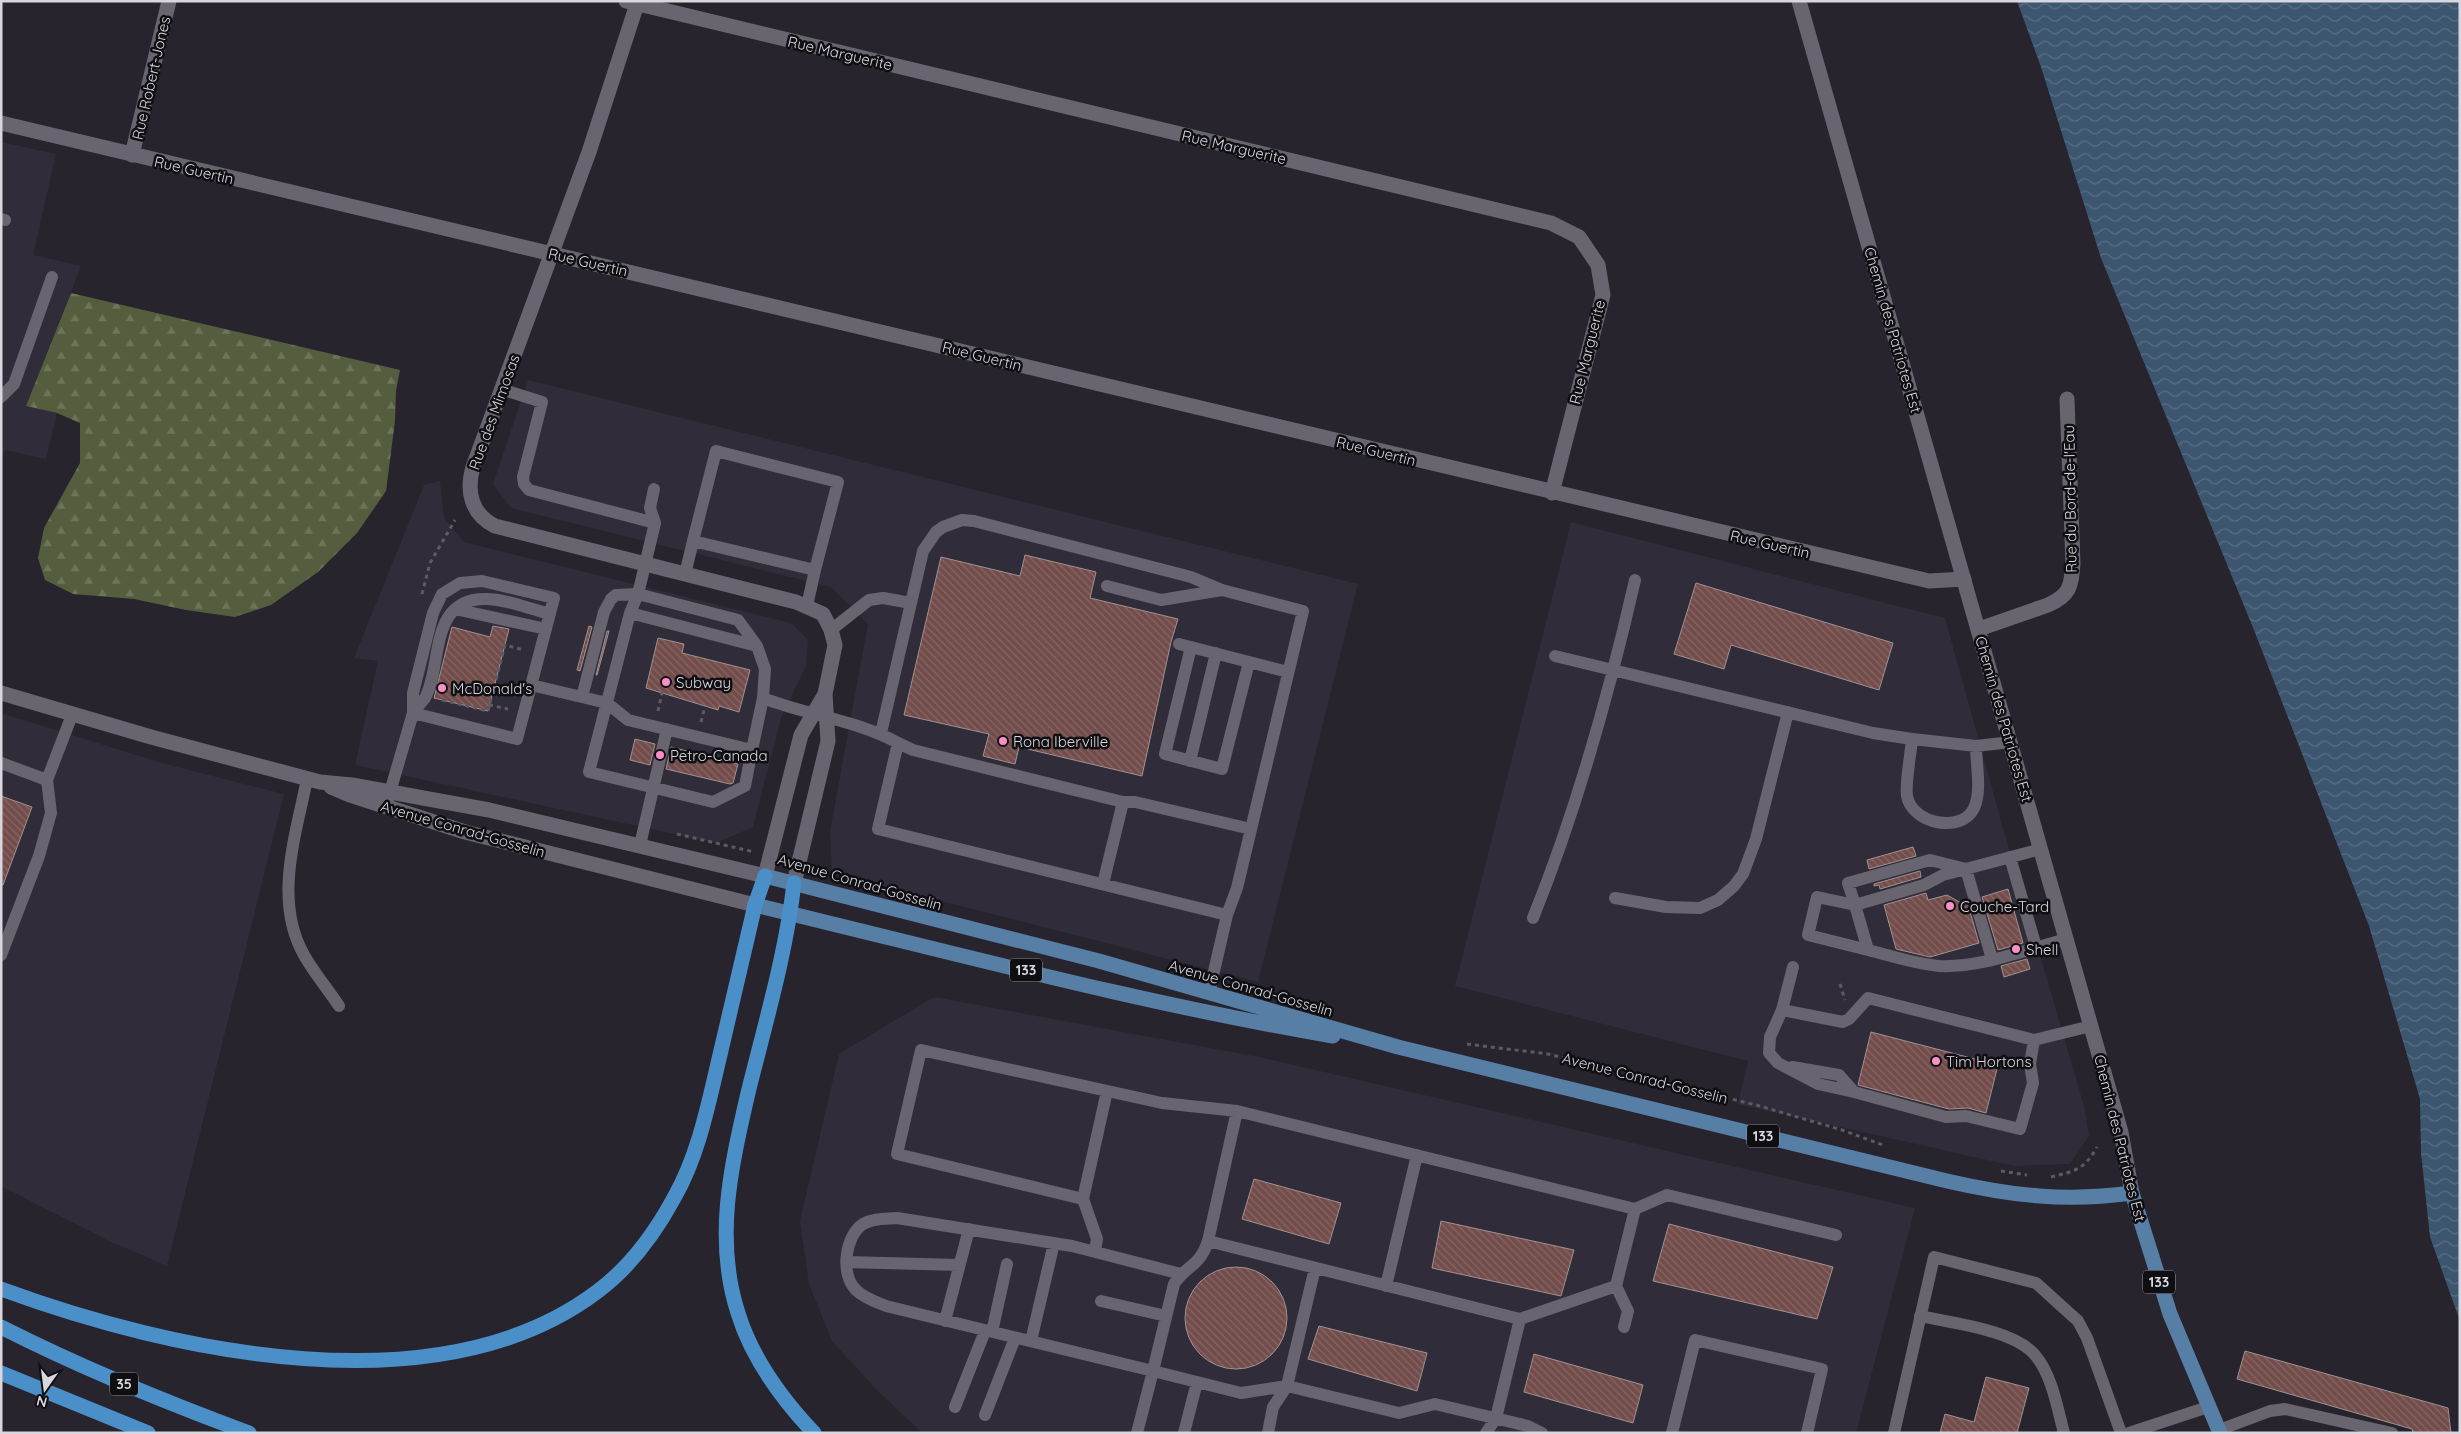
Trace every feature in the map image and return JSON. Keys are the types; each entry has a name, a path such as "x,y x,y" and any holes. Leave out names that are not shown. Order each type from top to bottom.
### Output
{"highway":[{"path":"1,1289 95,1320 163,1336 227,1348 328,1360 387,1360 467,1349 518,1335 554,1318 599,1290 630,1262 654,1232 676,1195 703,1123 755,906 764,876"},
{"path":"794,883 791,914 730,1179 725,1226 725,1248 735,1306 756,1355 780,1395 814,1433"},
{"name":"35","path":"1,1327 100,1374 250,1433"},
{"name":"35","path":"1,1373 148,1433"}],"main road":[{"name":"Avenue Conrad-Gosselin","path":"764,876 1091,958 1398,1047 1976,1188 2061,1198 2100,1198 2132,1193"},
{"name":"Avenue Conrad-Gosselin","path":"755,906 1261,1024 1398,1047"},
{"name":"Chemin des Patriotes Est","path":"2132,1193 2170,1314 2219,1431"}],"street":[{"name":"Rue Robert-Jones","path":"132,155 169,1"},
{"name":"Chemin des Patriotes Est","path":"1799,1 2122,1132 2132,1193"},
{"name":"Rue des Mimosas","path":"631,3 589,152 501,389 470,479 470,493 478,513 495,526 807,606 823,614 832,630"},
{"name":"Rue Marguerite","path":"631,3 1551,223 1579,237 1598,265 1602,295 1552,494"},
{"name":"Rue Guertin","path":"1,124 1552,494 1929,581 1964,579"},
{"name":"Rue du Bord-de-l'Eau","path":"1979,629 2053,602 2065,595 2070,589 2073,564 2067,399"},
{"path":"794,883 828,741 820,717 835,645 832,630"},
{"name":"Avenue Conrad-Gosselin","path":"1,693 72,715 314,780 391,791 489,810 764,876"},
{"path":"764,876 801,735 820,717"},
{"name":"Avenue Conrad-Gosselin","path":"314,780 350,795 494,840 755,906"}],"lane":[{"path":"1,397 14,384 52,277"},
{"path":"501,389 542,402 523,477 524,484 529,490 655,523"},
{"path":"686,574 716,451 838,482 807,606"},
{"path":"582,697 606,606 616,595 623,593 638,594 738,620 757,646 765,669 763,698 745,786 713,802 589,772 630,612 638,594 646,564 655,523 650,508 654,489"},
{"path":"881,733 920,558 929,541 943,526 962,520 1191,577 1222,590 1303,611 1237,888 1227,915 1209,993"},
{"path":"693,540 815,570"},
{"path":"1533,918 1554,867 1614,670 1635,580"},
{"path":"386,807 413,713 413,693 436,602 453,585 470,581 495,582 554,598 517,739 413,713"},
{"path":"1107,586 1161,600 1222,590"},
{"path":"832,630 869,600 876,598 911,603"},
{"path":"413,713 425,697 444,624 455,609 465,603 487,599 550,614"},
{"path":"455,609 546,629"},
{"path":"630,612 757,646"},
{"path":"1249,662 1222,769 1165,754 1185,645 1288,672"},
{"path":"1190,761 1216,653"},
{"path":"1555,656 1873,733 1976,746 2011,742"},
{"path":"531,685 607,703 628,720 752,750"},
{"path":"763,698 820,717 881,733 914,750 1123,802 1135,802 1251,829"},
{"path":"1615,898 1666,907 1700,908 1718,900 1734,886 1743,874 1756,839 1788,712"},
{"path":"1,955 39,856 51,813 47,780 72,715"},
{"path":"640,845 667,729"},
{"path":"1912,739 1907,796 1913,809 1922,817 1936,822 1958,822 1968,816 1974,808 1977,797 1976,746"},
{"path":"898,743 878,829 1227,915"},
{"path":"1,763 47,780"},
{"path":"314,780 292,847 289,877 290,906 294,931 304,955 339,1006"},
{"path":"1103,884 1123,802"},
{"path":"2041,849 1943,875 1924,884 1855,905 1817,896 1808,935 1922,964 1940,966 1965,965 2067,939"},
{"path":"2010,857 2036,947"},
{"path":"1868,950 1848,883 1930,860 1966,869"},
{"path":"1966,869 1992,959"},
{"path":"1793,968 1782,1010 1773,1029 1768,1046 1773,1060 1818,1084 1946,1117 1966,1116 2020,1129 2033,1084 2030,1064 2034,1040"},
{"path":"1782,1010 1843,1022 1849,1019 1868,998 2034,1040 2091,1026"},
{"path":"1083,1199 897,1154 921,1050 1162,1103 1237,1111 1635,1209 1667,1195 1836,1235"},
{"path":"1095,1251 1097,1239 1083,1199 1107,1091"},
{"path":"1137,1433 1174,1284 1180,1274 1197,1263 1204,1255 1237,1111"},
{"path":"1386,1286 1416,1155"},
{"path":"1624,1327 1628,1311 1616,1286 1635,1209"},
{"path":"1180,1274 1095,1251 897,1218 873,1219 862,1224 854,1235 847,1252 848,1276 855,1289 868,1298 886,1306 1240,1393 1287,1386 1399,1413 1435,1404 1528,1426 1542,1433"},
{"path":"945,1321 969,1230"},
{"path":"1208,1241 1520,1319 1616,1286"},
{"path":"1031,1342 1054,1243"},
{"path":"1894,1433 1934,1257 2036,1283 2083,1327 2121,1433"},
{"path":"847,1262 959,1265"},
{"path":"956,1407 988,1331 1007,1264"},
{"path":"1268,1433 1274,1406 1287,1386 1315,1268"},
{"path":"1102,1301 1166,1316"},
{"path":"1920,1316 1994,1333 2024,1346 2034,1354 2042,1366 2052,1391 2064,1433"},
{"path":"1486,1433 1496,1418 1520,1319"},
{"path":"985,1415 1015,1338"},
{"path":"1672,1433 1695,1340 1822,1369 1807,1433"},
{"path":"1184,1433 1197,1382"},
{"path":"2129,1433 2208,1407"},
{"path":"2219,1431 2270,1411 2285,1409 2392,1433"}],"path":[{"path":"438,699 488,712 504,645"},
{"name":"Avenue Conrad-Gosselin","path":"673,834 770,856"},
{"path":"1840,984 1845,997"},
{"name":"Avenue Conrad-Gosselin","path":"1462,1043 1548,1054 1842,1130 1891,1148"},
{"path":"2048,1178 2077,1170 2086,1164 2097,1147"},
{"path":"1996,1170 2031,1175"}],"shaded area":[{"path":"1,142 56,154 33,255 81,266 26,406 57,413 46,459 5,450 1,463"},
{"path":"528,380 1358,584 1258,982 832,873 830,831 868,624 831,587 511,508 493,484"},
{"path":"440,481 444,518 464,542 791,623 808,640 806,666 781,718 753,827 716,843 355,765 378,661 354,658 424,485"},
{"path":"1571,522 1945,618 2003,828 2084,1106 2089,1136 2070,1164 2014,1166 1738,1104 1748,1061 1455,986"},
{"path":"1,713 162,763 284,794 167,1266 107,1240 1,1186"},
{"path":"934,997 1259,1057 1915,1208 1856,1433 922,1433 874,1387 832,1341 809,1284 800,1221 839,1054"}],"green space":[{"path":"71,293 400,370 396,391 395,421 386,491 357,533 318,572 271,605 235,617 186,610 134,599 73,594 45,580 38,558 44,528 80,463 80,423 57,413 26,406"}],"water":[{"path":"2017,1 2460,1 2460,1321 2430,1237 2421,1153 2420,1099 2369,926 2254,630 2101,258 2041,67"}],"building":[{"path":"1025,555 1096,572 1090,598 1178,619 1171,642 1142,776 1019,747 1015,764 983,756 989,734 904,715 941,557 1020,576"},
{"path":"1696,583 1893,643 1879,690 1731,645 1724,669 1674,654"},
{"path":"493,626 509,629 488,711 434,698 452,627 490,637"},
{"path":"589,626 592,627 580,671 577,670"},
{"path":"607,631 609,631 596,675"},
{"path":"658,638 684,644 682,653 750,670 739,712 719,706 718,710 646,688"},
{"path":"635,739 655,744 650,765 630,760"},
{"path":"671,747 738,764 733,783 730,784 666,769"},
{"path":"1,796 32,807 3,885 1,885"},
{"path":"1913,847 1916,856 1869,869 1867,860"},
{"path":"1920,871 1921,877 1880,889 1879,885 1874,886 1874,884"},
{"path":"2008,889 2023,943 1998,950 1982,897"},
{"path":"1926,893 1928,900 1947,895 1961,903 1967,901 1979,943 1930,957 1896,949 1884,905"},
{"path":"2027,959 2030,969 2004,977 2001,966"},
{"path":"1871,1032 1998,1065 1986,1113 1968,1108 1949,1109 1858,1085"},
{"path":"1254,1179 1341,1203 1329,1244 1242,1219"},
{"path":"1441,1221 1574,1250 1561,1296 1432,1268"},
{"path":"1669,1224 1833,1267 1817,1319 1653,1281"},
{"path":"1236,1267 1246,1268 1265,1275 1279,1289 1286,1308 1286,1328 1279,1347 1265,1361 1246,1368 1236,1369 1226,1368 1207,1361 1193,1347 1186,1328 1185,1318 1186,1308 1193,1289 1207,1275 1226,1268"},
{"path":"1319,1326 1427,1353 1417,1391 1308,1359"},
{"path":"2245,1351 2448,1408 2451,1433 2413,1433 2412,1429 2237,1379"},
{"path":"1534,1354 1643,1385 1633,1423 1524,1392"},
{"path":"1986,1377 2029,1388 2017,1433 1940,1433 1945,1414 1974,1422"}],"place":[{"name":"Subway","path":"666,682"},
{"name":"McDonald's","path":"442,688"},
{"name":"Rona Iberville","path":"1003,741"},
{"name":"Petro-Canada","path":"660,755"},
{"name":"Couche-Tard","path":"1950,906"},
{"name":"Shell","path":"2016,949"},
{"name":"Tim Hortons","path":"1936,1061"}]}
